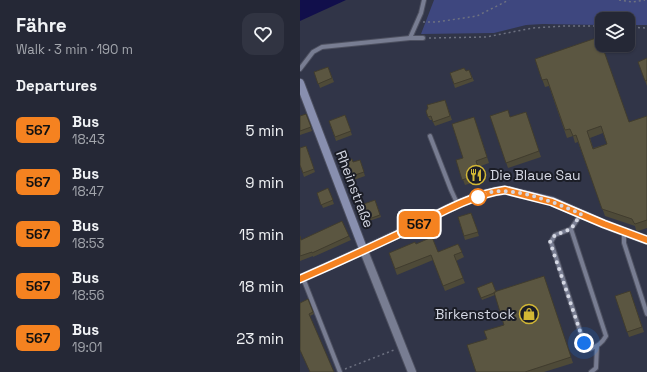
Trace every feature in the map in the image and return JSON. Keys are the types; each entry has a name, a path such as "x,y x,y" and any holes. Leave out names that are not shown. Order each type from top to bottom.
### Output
{"street":[{"name":"Rheinstraße","path":"300,83 412,372"},
{"path":"302,278 458,205 491,192 505,190 552,202 647,240"}],"lane":[{"path":"410,38 424,0"},
{"path":"300,69 313,52 322,47 423,38"},
{"path":"430,136 458,205"},
{"path":"571,229 606,336 602,342 590,349 584,343 550,242 555,235 571,229 581,214"},
{"path":"624,231 624,243 647,314"},
{"path":"302,278 340,372"},
{"path":"591,372 596,368 597,346"}],"path":[{"path":"417,22 437,22 477,16 509,0"},
{"path":"619,0 632,2 644,0"},
{"path":"423,38 486,37 533,28 595,26"},
{"path":"635,27 647,28"},
{"path":"340,372 402,347"}],"shaded area":[{"path":"300,0 346,0 300,21"},
{"path":"434,0 647,0 647,25 635,25 635,12 595,12 595,25 543,24 526,25 494,33 421,34"}],"building":[{"path":"595,38 595,52 604,52 629,122 647,116 647,220 635,224 632,219 602,209 576,135 573,136 570,129 565,130 547,79 542,80 535,59","holes":["601,126 607,144 593,149 587,131"]},
{"path":"647,58 647,80 645,81 638,62"},
{"path":"328,67 332,78 318,84 314,72"},
{"path":"464,68 466,71 469,70 472,78 454,84 450,73"},
{"path":"445,100 450,116 433,122 431,116 428,117 426,111 428,108 427,105"},
{"path":"508,110 510,117 526,112 539,151 506,163 490,116"},
{"path":"306,114 311,127 300,131 300,116"},
{"path":"345,115 351,131 335,137 329,121"},
{"path":"474,117 487,157 476,161 480,174 462,180 456,160 463,158 452,124"},
{"path":"306,146 314,169 303,173 300,165 300,148"},
{"path":"352,159 353,162 360,160 364,172 349,177 344,161"},
{"path":"328,188 333,200 321,205 317,193"},
{"path":"375,200 380,215 366,220 361,205"},
{"path":"471,213 478,232 464,236 458,217"},
{"path":"342,221 349,236 312,253 300,256 300,236 301,240"},
{"path":"432,237 438,252 458,244 462,252 454,255 463,278 443,286 431,255 395,269 389,253 415,242 416,244"},
{"name":"Birkenstock","path":"544,276 571,357 525,372 476,372 467,345 487,339 484,331 504,325 494,292"},
{"path":"492,282 496,292 481,298 477,288"},
{"path":"630,291 642,327 627,332 615,296"},
{"path":"308,299 313,312 309,314 334,372 310,372 300,350 300,303"}],"bus line":[{"name":"567","path":"300,279 458,205 491,192 505,190 552,202 647,240"}],"place":[{"name":"Die Blaue Sau","path":"476,175"},
{"name":"Birkenstock","path":"529,314"}],"route":[{"path":"478,197 491,192 505,190 552,202 581,214 571,229 555,235 550,242 584,343"}]}
